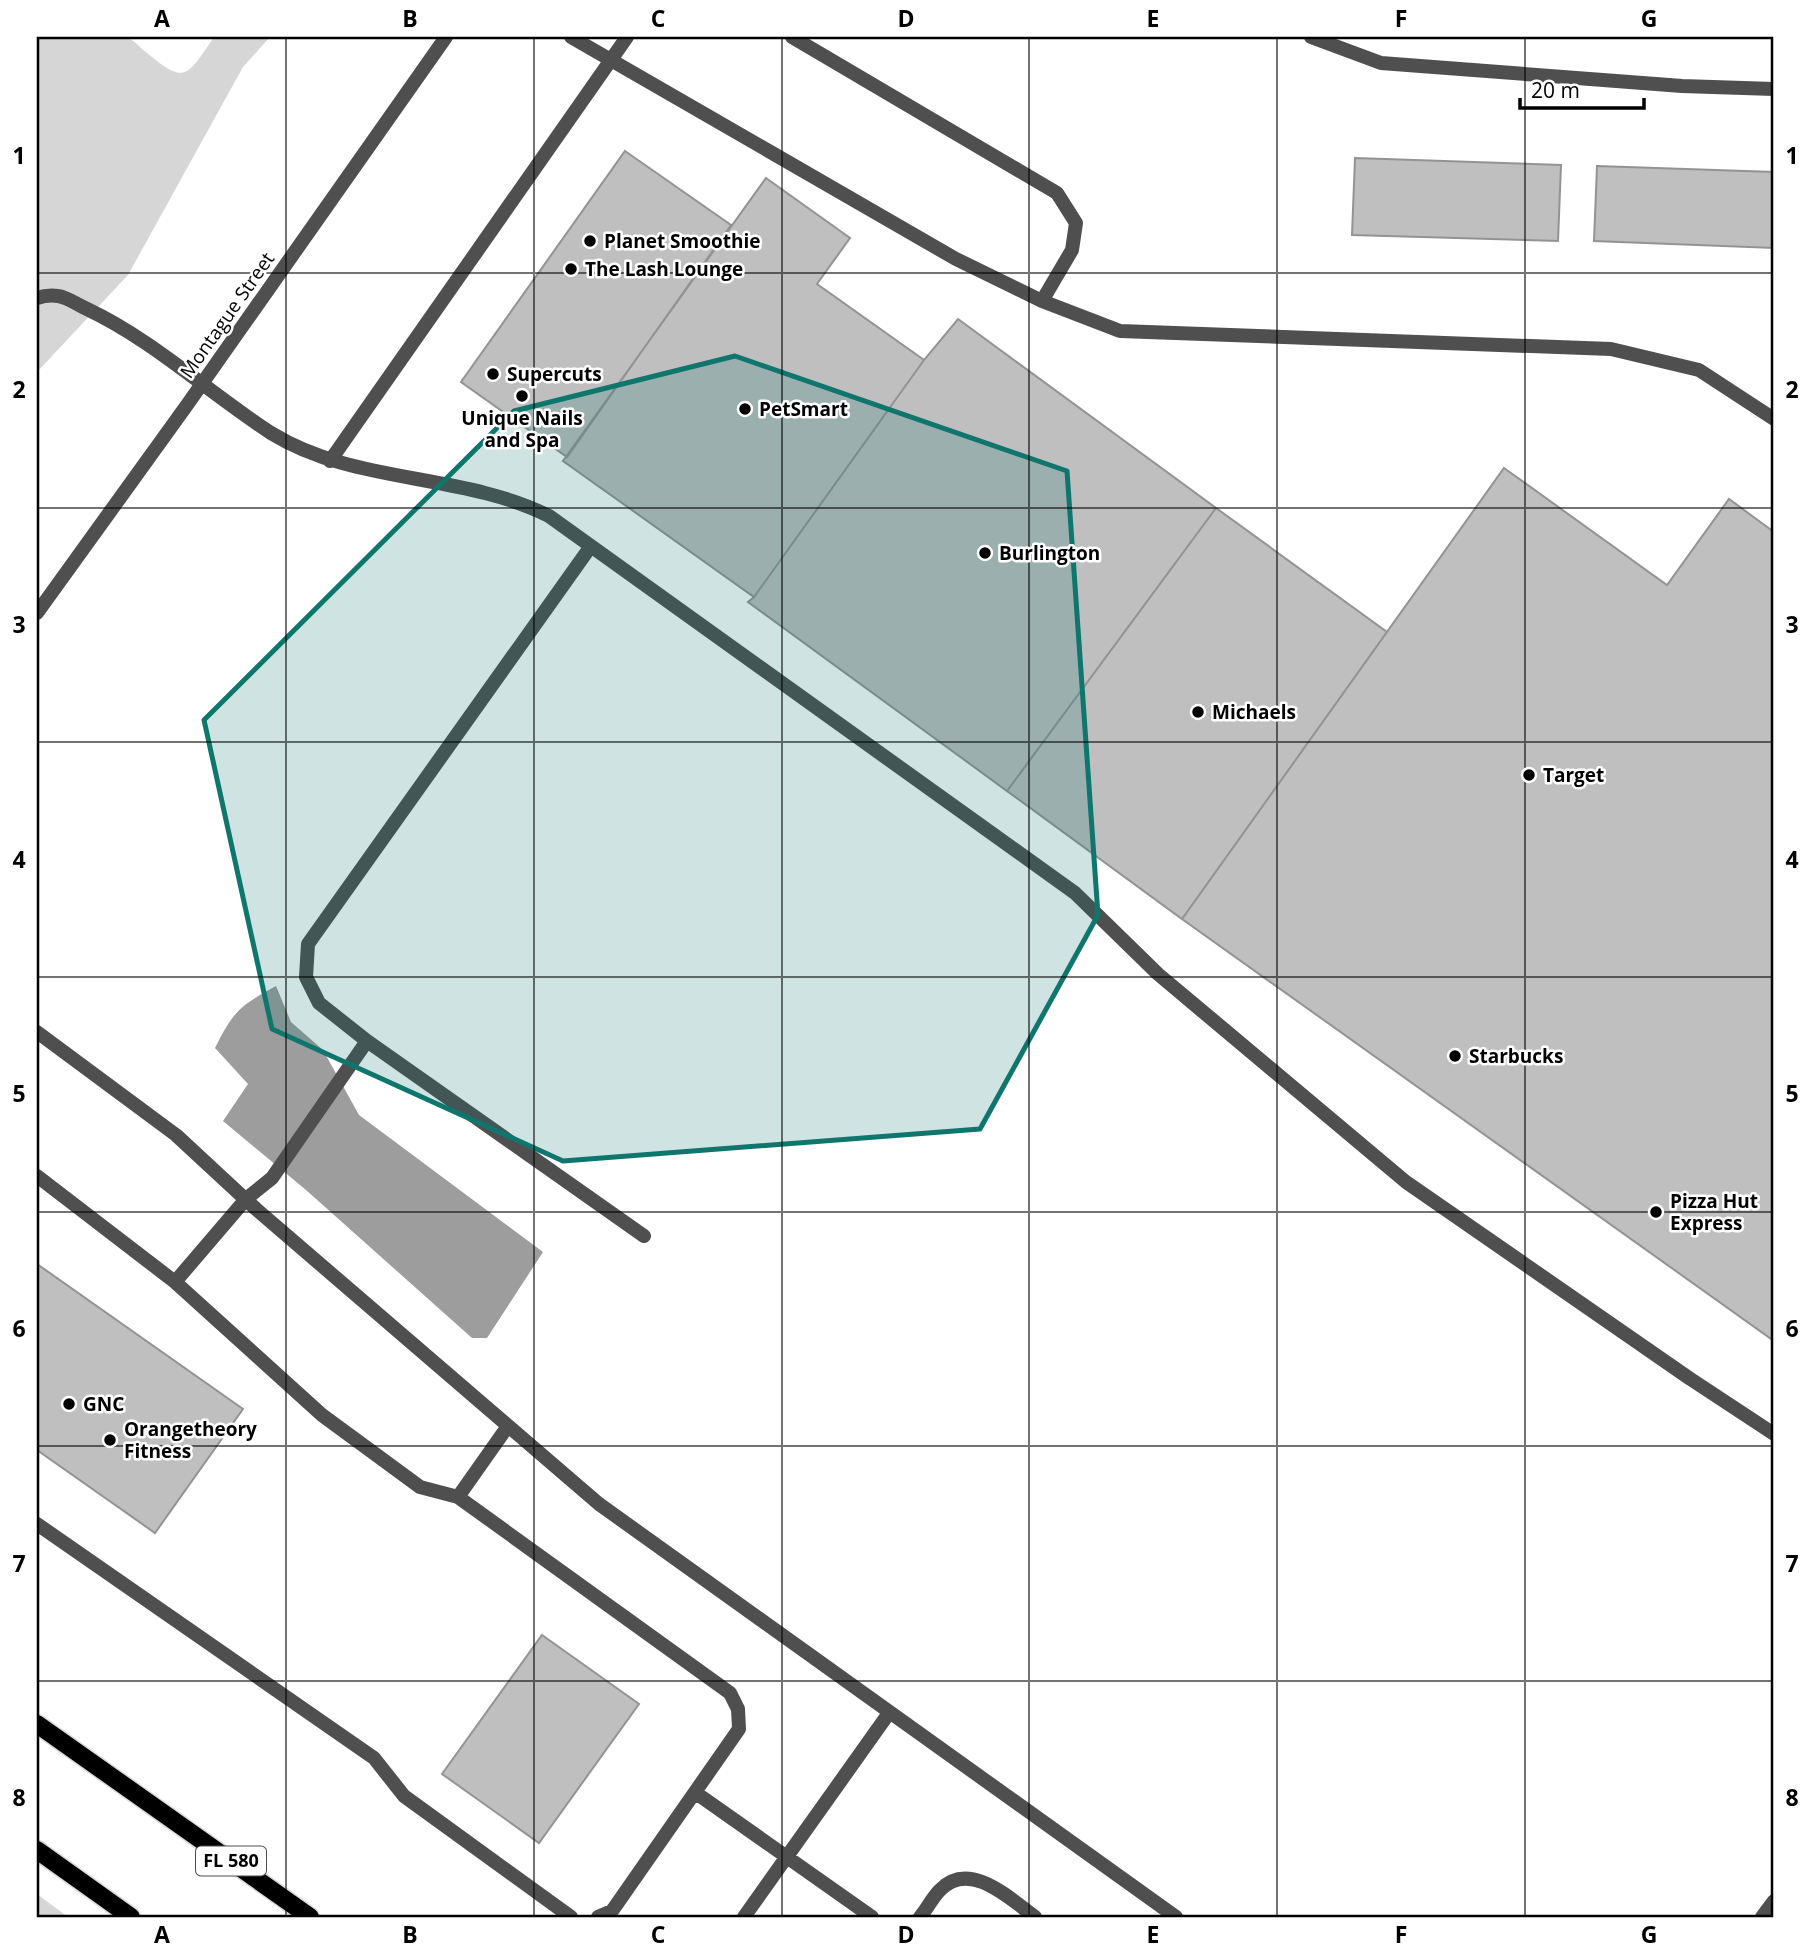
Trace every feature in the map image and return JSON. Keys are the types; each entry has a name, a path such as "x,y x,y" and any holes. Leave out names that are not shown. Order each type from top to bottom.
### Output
{"main road":[{"name":"FL 580","path":"37,1724 310,1917"},
{"path":"37,1850 131,1917"}],"street":[{"name":"Montague Street","path":"37,613 446,37"},
{"path":"571,37 956,259 1042,301 1120,331 1611,349 1699,370 1774,419"},
{"path":"330,461 627,37"},
{"path":"792,37 1057,193 1076,223 1072,250 1042,301"},
{"path":"1311,37 1381,63 1682,86 1774,89"},
{"path":"37,298 60,296 119,324 201,385 299,449 330,461 492,493 549,516 1075,893 1158,974 1406,1182 1774,1434"},
{"path":"591,546 308,944 306,977 318,1003 367,1041 645,1236"},
{"path":"37,1032 176,1135 246,1199 599,1504 1176,1917"},
{"path":"174,1282 246,1199 272,1178 367,1041"},
{"path":"37,1177 174,1282 322,1415 420,1487 458,1497 730,1693 738,1709 739,1729 612,1911 598,1917"},
{"path":"458,1497 508,1426"},
{"path":"37,1524 374,1758 404,1796 571,1917"},
{"path":"744,1917 889,1713"},
{"path":"696,1793 872,1917"},
{"path":"920,1917 941,1889 961,1879 984,1880 1035,1917"},
{"path":"1762,1917 1774,1901"}],"highlighted area":[{"path":"735,356 1067,471 1098,915 980,1129 563,1161 272,1029 204,720 514,411"}],"shaded area":[{"path":"37,37 125,37 167,68 182,73 196,63 214,37 270,37 243,67 128,275 37,372"},
{"path":"276,986 291,1022 323,1050 359,1115 543,1252 487,1338 472,1338 306,1190 223,1121 248,1084 215,1048 227,1025 239,1010"},
{"path":"37,1894 68,1917 37,1917"}],"building":[{"path":"625,151 731,225 567,457 461,382"},
{"path":"1355,158 1561,165 1558,241 1352,235"},
{"path":"1597,166 1774,172 1774,248 1594,241"},
{"name":"PetSmart","path":"766,178 850,238 817,284 924,360 754,597 563,461"},
{"name":"Burlington","path":"958,319 1216,508 1007,791 748,602 924,360"},
{"name":"Target","path":"1504,468 1667,585 1729,499 1774,532 1774,1341 1182,919"},
{"name":"Michaels","path":"1216,508 1387,632 1182,919 1007,791"},
{"path":"37,1264 243,1409 155,1533 37,1450"},
{"path":"542,1635 639,1704 539,1843 442,1774"}],"place":[{"name":"Planet Smoothie","path":"590,241"},
{"name":"The Lash Lounge","path":"571,269"},
{"name":"Supercuts","path":"493,374"},
{"name":"Unique Nails and Spa","path":"522,396"},
{"name":"PetSmart","path":"745,409"},
{"name":"Burlington","path":"985,553"},
{"name":"Michaels","path":"1198,712"},
{"name":"Target","path":"1529,775"},
{"name":"Starbucks","path":"1455,1056"},
{"name":"Pizza Hut Express","path":"1656,1212"},
{"name":"GNC","path":"69,1404"},
{"name":"Orangetheory Fitness","path":"110,1440"}]}
